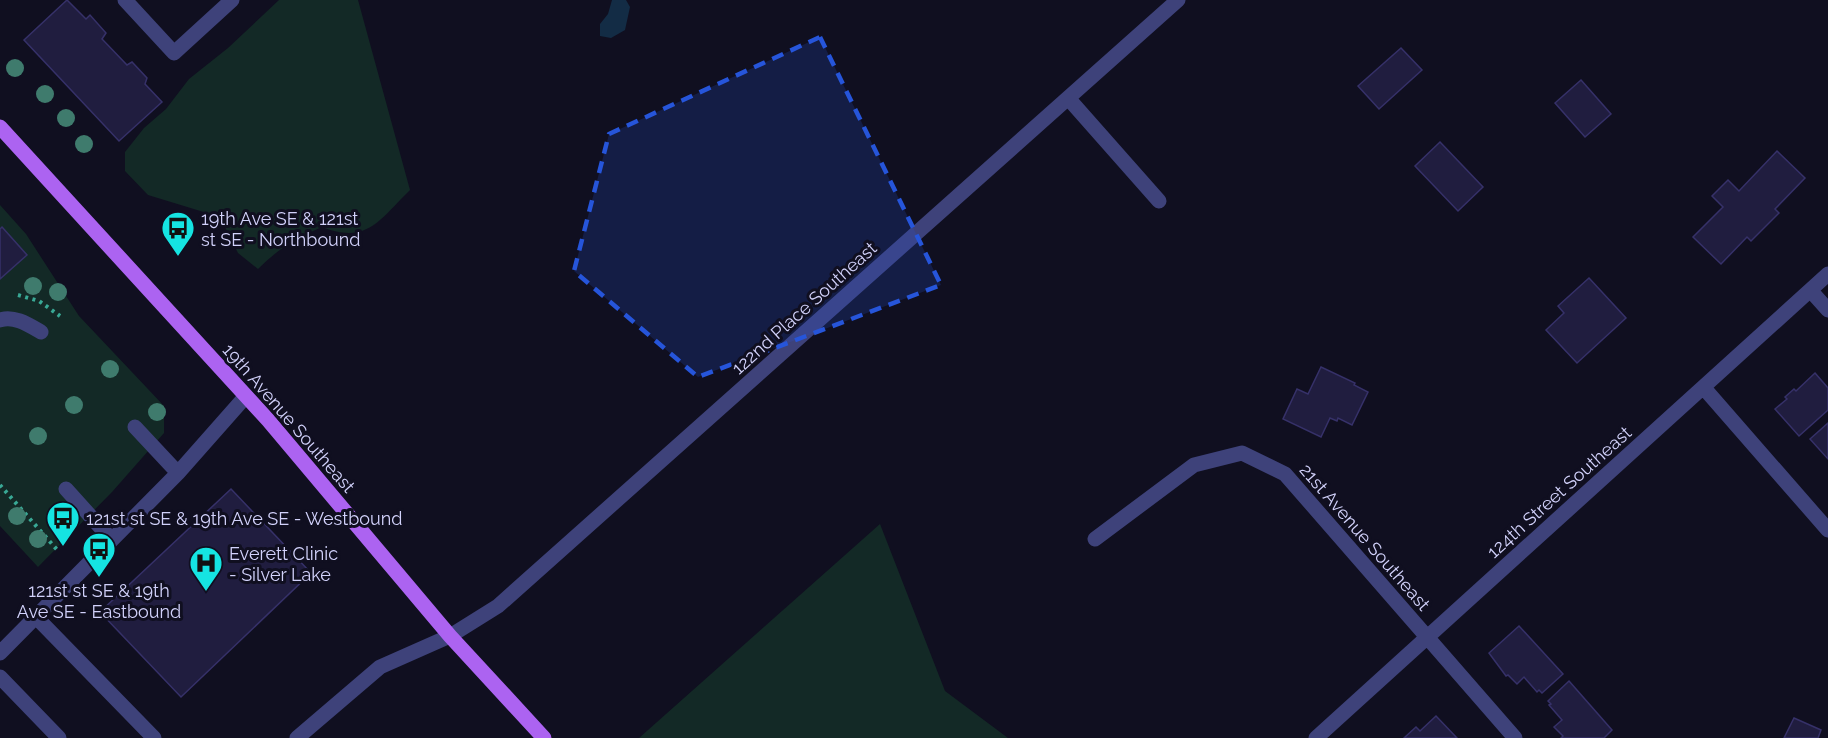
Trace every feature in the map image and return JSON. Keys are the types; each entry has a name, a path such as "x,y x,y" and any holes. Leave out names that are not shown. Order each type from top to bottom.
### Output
{"main road":[{"name":"19th Avenue Southeast","path":"0,127 246,396 450,636 544,738"}],"street":[{"path":"125,0 174,53 232,0"},
{"name":"122nd Place Southeast","path":"297,738 380,667 450,636 498,606 1178,0"},
{"path":"1068,98 1159,201"},
{"name":"124th Street Southeast","path":"1316,738 1828,274"},
{"path":"1811,291 1828,310"},
{"path":"0,320 5,318 25,322 41,332"},
{"path":"1704,388 1828,530"},
{"path":"0,653 178,473 246,396"},
{"path":"135,427 178,473"},
{"name":"21st Avenue Southeast","path":"1095,538 1194,465 1242,453 1285,474 1515,738"},
{"path":"66,489 111,539"},
{"path":"36,618 154,738"},
{"path":"0,677 59,738"}],"path":[{"path":"18,295 39,301 60,316"},
{"path":"0,485 59,552"}],"highlighted area":[{"path":"820,37 941,285 698,377 574,271 609,134"}],"green space":[{"path":"279,0 358,0 410,190 372,226 351,233 322,227 288,245 258,269 238,253 220,217 148,195 125,171 125,152 144,128 166,109 189,79 228,48"},
{"path":"0,205 26,234 79,316 164,406 164,433 112,492 38,567 0,526"},
{"path":"880,524 945,691 1008,738 639,738"}],"water":[{"path":"612,0 626,0 630,7 625,30 611,38 600,36 600,24 608,14"}],"building":[{"path":"67,0 86,19 90,15 106,33 102,39 127,65 132,62 147,78 145,84 162,102 119,141 24,40"},
{"path":"1401,48 1422,70 1379,109 1358,86"},
{"path":"1581,80 1611,114 1585,137 1555,103"},
{"path":"1440,142 1483,187 1458,211 1415,166"},
{"path":"1777,151 1805,178 1775,209 1779,213 1751,241 1747,237 1721,264 1693,237 1723,207 1712,196 1728,180 1739,191"},
{"path":"2,227 27,255 0,279 0,229"},
{"path":"1589,278 1626,318 1577,363 1546,330 1564,313 1558,306"},
{"path":"1321,367 1355,383 1354,385 1368,392 1352,425 1338,418 1337,421 1330,418 1321,437 1283,419 1297,389 1308,394"},
{"path":"1815,373 1828,388 1828,410 1799,436 1775,409 1787,399 1785,397 1794,389 1796,391"},
{"path":"1828,423 1828,459 1810,439"},
{"name":"Everett Clinic - Silver Lake","path":"231,489 311,573 181,697 100,612"},
{"path":"1519,626 1563,674 1542,693 1539,690 1537,692 1524,677 1517,684 1508,675 1506,676 1489,653"},
{"path":"1569,681 1612,730 1604,738 1561,738 1563,736 1554,727 1562,720 1548,701"},
{"path":"1436,716 1457,738 1404,738 1416,727 1420,731"},
{"path":"1794,718 1821,730 1818,738 1784,738"}],"place":[{"name":"19th Ave SE & 121st st SE - Northbound","path":"178,257"},
{"name":"121st st SE & 19th Ave SE - Westbound","path":"63,547"},
{"name":"121st st SE & 19th Ave SE - Eastbound","path":"99,578"},
{"name":"Everett Clinic - Silver Lake","path":"206,592"}]}
